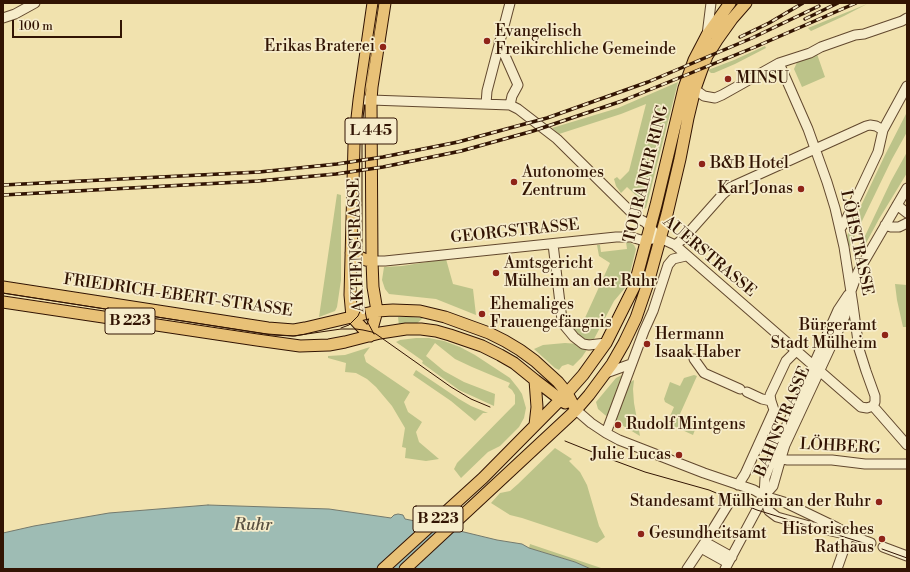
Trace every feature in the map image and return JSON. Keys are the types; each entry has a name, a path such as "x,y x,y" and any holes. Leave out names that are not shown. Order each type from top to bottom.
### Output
{"main road":[{"name":"AKTIENSTRASSE","path":"373,3 354,145 350,253 350,301 352,317 370,336 378,311 373,287 372,261 371,100 385,3"},
{"name":"TOURAINER RING","path":"383,569 483,478 564,397 587,370 606,343 634,287 684,88 694,60 707,35 730,3"},
{"name":"TOURAINER RING","path":"576,410 606,373 624,343 636,318 648,283 660,238 680,159 695,89 707,56 732,19 746,3"},
{"path":"350,253 372,261"},
{"name":"FRIEDRICH-EBERT-STRASSE","path":"3,288 268,328 294,330 378,311 420,311 445,317 490,333 506,341 535,361 558,382 564,397"},
{"name":"FRIEDRICH-EBERT-STRASSE","path":"3,302 300,346 329,345 380,333 406,329 421,329 443,333 482,346 500,355 535,380 564,397 576,410"},
{"path":"535,380 537,407 535,425"},
{"name":"B 223","path":"405,569 576,410"}],"street":[{"path":"3,18 15,14 35,3"},
{"path":"486,104 487,91 510,3"},
{"path":"707,35 711,3"},
{"path":"695,89 704,96 715,98 779,63 904,19"},
{"path":"359,100 510,105 512,96 518,85 499,42"},
{"name":"LÖHSTRASSE","path":"779,63 816,149 840,228 859,349 875,396 873,406"},
{"path":"840,228 845,222 878,152 883,130 907,86"},
{"name":"AUERSTRASSE","path":"510,105 518,109 557,139 637,218 645,222 660,238 675,245 861,407 867,408 873,406"},
{"path":"675,245 683,240 731,187 866,126 876,126 883,130"},
{"name":"BAHNSTRASSE","path":"703,545 728,563 764,496 773,486 780,458 804,403 838,310 851,291 860,267 907,188"},
{"path":"897,205 907,213"},
{"path":"885,225 900,227 907,224"},
{"name":"GEORGSTRASSE","path":"372,261 616,237 631,237 641,240 660,238"},
{"path":"553,244 562,320 564,325 574,337 583,344 589,345 606,343"},
{"path":"606,433 631,364 653,311 668,265 673,259 686,256"},
{"path":"738,485 745,474 774,410 770,395 784,364 796,351"},
{"path":"694,359 704,373 762,399 771,401"},
{"path":"606,373 631,364"},
{"path":"873,406 907,445"},
{"name":"FRIEDRICH-EBERT-STRASSE","path":"576,410 606,433 626,442 754,490 764,496 788,504 836,527 849,535"},
{"name":"LÖHBERG","path":"780,458 832,460 865,464 907,464"},
{"name":"FRIEDRICH-EBERT-STRASSE","path":"764,496 769,511 777,517 849,535 870,543"},
{"path":"687,569 729,503"},
{"path":"837,569 849,535"},
{"path":"882,547 907,556"}],"green space":[{"path":"867,4 811,31 808,28"},
{"path":"765,46 766,48 714,73 711,73 708,70 734,60"},
{"path":"817,54 825,77 802,87 794,69 798,60"},
{"path":"678,82 646,208 639,210 636,208 642,201 627,187 621,193 616,186 614,179 617,177 620,180 629,171 646,104 621,114 559,134 552,128 618,108"},
{"path":"907,112 907,132 892,159 848,250 846,238"},
{"path":"907,152 907,173 879,219 858,258 856,255 891,181"},
{"path":"337,194 341,195 341,280 337,307 335,311 319,317"},
{"path":"626,242 634,245 636,249 625,288 614,301 594,339 584,339 576,332 570,322 584,320 610,263 599,256 597,245 600,245 601,252 627,249"},
{"path":"446,259 453,284 473,289 476,315 436,299 389,294 385,289 382,280 384,267 402,266"},
{"path":"895,284 907,285 907,327 903,327"},
{"path":"398,317 423,318 415,325 399,326"},
{"path":"416,338 429,338 444,341 460,347 510,378 522,394 526,408 524,418 519,427 500,446 488,452 461,478 454,469 457,463 515,404 515,395 508,387 510,383 455,359 435,343 426,356 444,371 464,382 495,394 494,406 459,390 422,363 423,361 396,342"},
{"path":"565,343 580,344 588,348 573,366 568,364 562,366 559,370 534,349 543,345"},
{"path":"370,347 364,355 366,362 410,392 404,402 408,412 422,422 416,432 419,442 439,459 426,461 405,458 406,448 402,447 405,428 392,406 367,379 356,373 345,372 346,363 328,358 328,356 345,355"},
{"path":"416,370 459,399 488,413 483,413 475,421 451,401 413,375"},
{"path":"624,374 629,383 634,380 634,403 640,436 605,415 598,409 596,402 616,378"},
{"path":"694,375 697,376 680,414 698,422 693,435 667,423 674,407 665,402 664,399 670,382 680,386 684,378"},
{"path":"555,448 572,459 569,461 580,472 587,485 599,526 605,537 597,543 510,515 491,503 500,493 510,491"},
{"path":"530,544 604,569 591,569 575,562 529,548"}],"water":[{"name":"Ruhr","path":"208,505 329,509 391,518 398,514 403,515 405,519 497,540 522,544 529,548 575,562 591,569 3,569 3,533 109,513"}],"tram line":[{"path":"374,334 367,321 362,289 362,117 378,3"},
{"path":"3,293 272,335 293,336 341,329 356,329 372,332 451,387 471,399 490,407"},
{"path":"341,328 349,325 358,316 362,303"},
{"path":"565,441 645,472 709,490 757,510 870,545"},
{"path":"882,549 907,558"}],"railway":[{"path":"740,37 769,23 803,3"},
{"path":"805,19 838,3"},
{"path":"3,195 258,181 336,174 383,167 461,151 533,131 622,101 755,47 856,3"},
{"path":"3,185 259,172 337,164 383,157 458,142 547,118 648,82 752,38 819,6"}],"place":[{"name":"Evangelisch Freikirchliche Gemeinde","path":"487,41"},
{"name":"Erikas Braterei","path":"383,47"},
{"name":"MINSU","path":"728,79"},
{"name":"B&B Hotel","path":"702,164"},
{"name":"Autonomes Zentrum","path":"514,182"},
{"name":"Karl Jonas","path":"801,189"},
{"name":"Amtsgericht Mülheim an der Ruhr","path":"496,273"},
{"name":"Ehemaliges Frauengefängnis","path":"482,314"},
{"name":"Bürgeramt Stadt Mülheim","path":"885,335"},
{"name":"Hermann Isaak Haber","path":"647,344"},
{"name":"Rudolf Mintgens","path":"618,425"},
{"name":"Julie Lucas","path":"679,455"},
{"name":"Standesamt Mülheim an der Ruhr","path":"879,502"},
{"name":"Gesundheitsamt","path":"641,534"},
{"name":"Historisches Rathaus","path":"882,539"}]}
